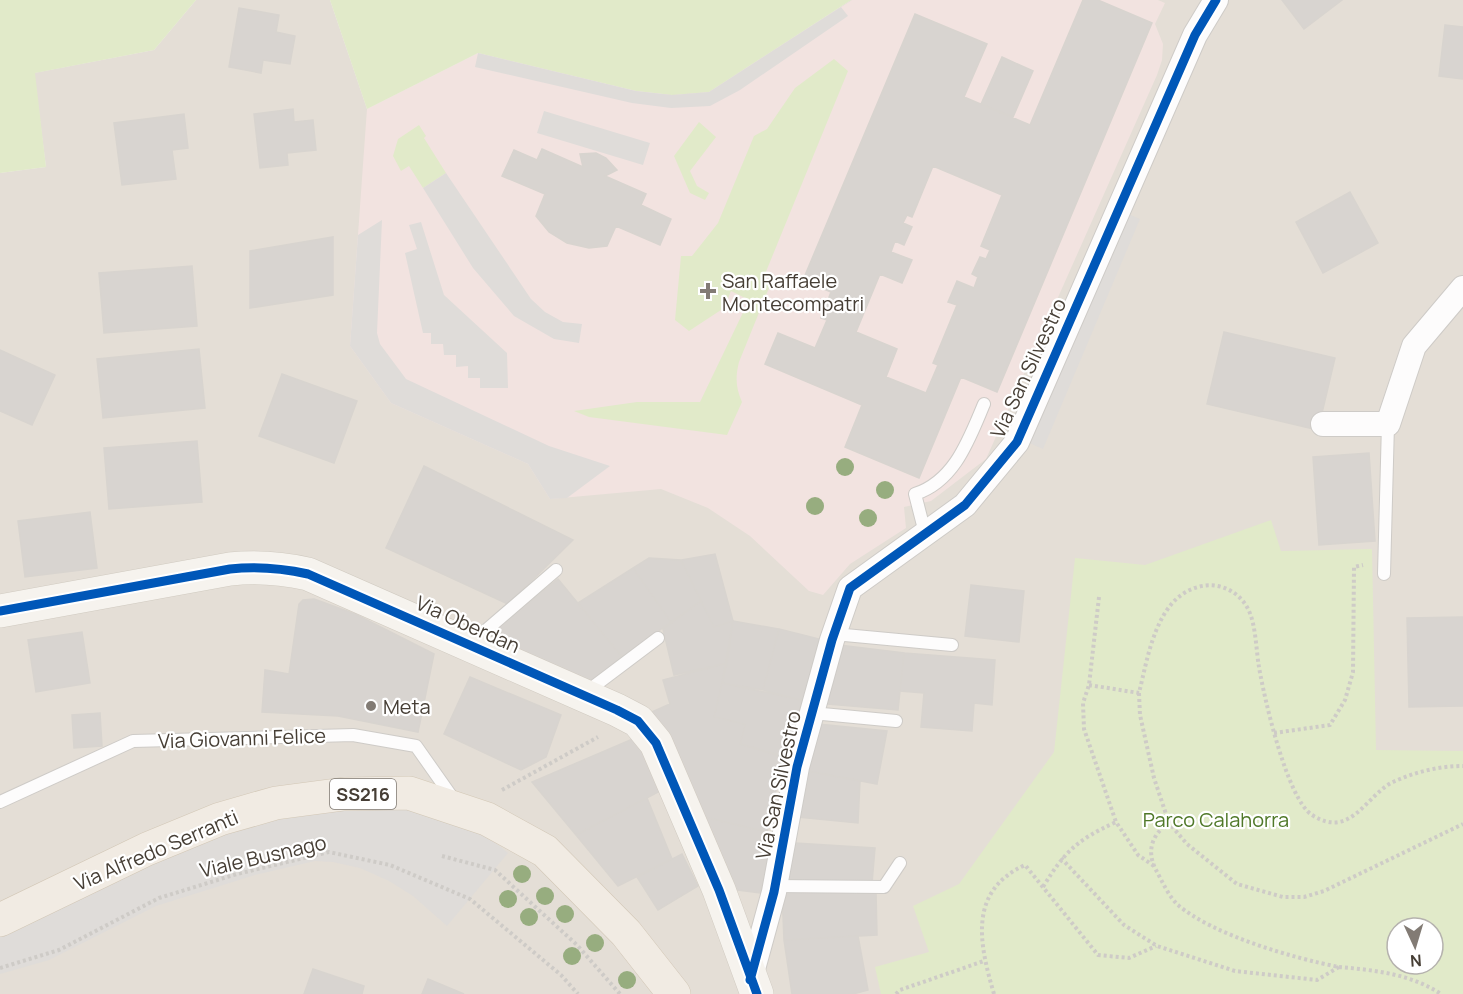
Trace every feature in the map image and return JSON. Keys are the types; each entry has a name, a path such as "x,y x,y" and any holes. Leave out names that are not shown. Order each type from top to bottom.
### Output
{"main road":[{"name":"Via Alfredo Serranti","path":"0,920 147,849 220,819 276,803 344,794 409,793 487,819 545,851 626,933 674,994"}],"street":[{"name":"Via San Silvestro","path":"754,987 797,767 834,634 850,588 965,505 1017,442 1195,35 1216,0"},
{"path":"1323,424 1388,424 1414,346 1463,288"},
{"name":"Via Oberdan","path":"0,611 258,566 308,574 470,644 638,721 656,743 719,890 754,987"}],"lane":[{"path":"925,533 915,494 928,490 961,459 984,404"},
{"path":"1384,568 1388,424"},
{"path":"470,644 556,570"},
{"path":"834,634 952,645"},
{"path":"584,695 658,638"},
{"path":"812,713 896,721"},
{"name":"Via Giovanni Felice","path":"0,802 133,741 353,735 416,746 462,811"},
{"path":"775,886 884,887 900,863"}],"path":[{"path":"1274,733 1330,725 1345,700 1353,672 1354,567 1372,562 1384,568"},
{"path":"1463,766 1439,766 1391,783 1363,811 1351,818 1325,820 1312,815 1303,807 1278,749 1263,693 1249,610 1241,598 1215,585 1187,590 1167,610 1153,640 1139,693 1140,715 1154,778 1169,823 1187,844 1237,884 1293,897 1324,891 1463,824"},
{"path":"1099,597 1089,685 1083,703 1084,729 1116,822 1138,855 1155,867"},
{"path":"1089,685 1139,693"},
{"path":"524,778 607,732"},
{"path":"1043,887 1061,858 1086,836 1116,822"},
{"path":"1169,823 1160,828 1151,846 1155,867 1175,903 1198,920 1305,960 1339,967 1374,970 1425,983 1441,994"},
{"path":"442,856 495,870 577,945 620,994"},
{"path":"1061,858 1124,925 1157,946 1247,973 1317,980 1339,967"},
{"path":"994,994 984,961 981,927 991,891 1006,874 1025,865 1098,955 1129,958 1157,946"},
{"path":"896,994 900,990 984,961"}],"shaded area":[{"path":"196,0 330,0 367,109 709,92 851,0 1463,0 1463,994 0,994 0,173 46,167 34,73 154,50"},
{"name":"San Raffaele Montecompatri","path":"852,0 1158,0 1165,3 1155,24 1163,44 1162,60 1157,75 986,459 931,501 904,507 906,528 850,564 823,595 809,591 750,536 708,508 661,489 550,499 528,464 391,403 350,346 367,109 478,53 636,91 672,95 709,92"},
{"path":"841,7 848,16 740,90 710,106 671,108 632,103 475,67 478,53 636,91 672,95 709,92"},
{"path":"544,111 650,143 643,165 537,133"},
{"path":"446,173 531,299 545,312 563,322 582,324 579,343 554,339 514,316 473,268 423,188"},
{"path":"1126,213 1140,219 1043,449 1029,443"},
{"path":"382,220 377,333 380,344 406,379 549,446 610,466 567,498 550,499 528,464 391,403 350,346 358,235"},
{"path":"421,222 444,295 507,353 508,388 480,388 480,378 468,378 468,366 456,367 456,355 444,355 443,344 431,344 431,333 423,333 405,253 417,249 409,225"},
{"path":"385,806 431,813 475,826 508,853 447,926 413,896 389,881 360,868 315,861 255,875 156,906 49,960 0,974 0,930 252,821"}],"green space":[{"path":"0,0 196,0 154,50 35,73 46,167 0,173"},
{"path":"330,0 851,0 709,92 672,95 636,91 478,53 367,109"},
{"path":"834,59 848,71 763,279 771,283 739,362 737,383 742,402 727,435 589,417 574,411 637,402 700,402 749,300 731,291 724,308 689,331 675,320 681,256 692,256 718,223 754,136 767,129 795,88"},
{"path":"699,122 716,137 690,171 697,186 709,193 705,200 690,193 674,156"},
{"path":"419,125 426,136 424,138 446,173 423,188 409,166 401,171 393,156 398,139"},
{"name":"Parco Calahorra","path":"1271,520 1281,551 1372,549 1376,750 1463,751 1463,994 881,994 875,967 929,952 913,906 959,884 1054,752 1075,558 1145,565"}],"building":[{"path":"1083,0 1098,0 1152,23 997,392 961,377 919,478 845,447 862,405 765,364 778,333 815,348 827,320 821,318 831,292 803,280 915,14 987,44 964,97 1030,125","holes":["933,166 1002,195 981,246 990,250 986,259 980,257 972,274 978,277 974,288 957,281 948,302 957,305 933,363 938,365 926,393 886,377 897,349 856,332 880,274 902,283 912,260 891,252 895,241 904,245 912,227 903,223 907,215 912,217"]},
{"path":"1282,0 1342,0 1304,29"},
{"path":"239,8 279,15 276,32 295,36 290,64 263,60 261,73 229,67"},
{"path":"1445,25 1463,27 1463,79 1439,76"},
{"path":"1002,57 1033,71 1013,117 981,104"},
{"path":"293,109 294,122 313,120 316,150 287,153 288,165 260,168 254,114"},
{"path":"184,114 188,148 172,150 176,179 122,185 114,123"},
{"path":"542,149 583,167 580,154 596,153 606,158 617,170 605,176 646,194 641,205 671,219 660,245 616,226 607,246 589,248 567,243 549,232 536,216 545,194 502,176 514,150 537,160"},
{"path":"1350,192 1378,243 1323,273 1296,222"},
{"path":"333,237 333,295 250,308 250,251"},
{"path":"192,266 197,326 104,333 99,273"},
{"path":"1224,332 1335,358 1318,430 1207,404"},
{"path":"199,349 205,408 103,418 97,359"},
{"path":"0,350 55,375 32,425 0,411"},
{"path":"282,374 357,401 334,463 259,436"},
{"path":"197,441 202,502 109,509 104,448"},
{"path":"1369,453 1375,541 1319,545 1313,457"},
{"path":"424,466 573,540 508,604 386,548"},
{"path":"90,512 97,568 25,577 18,521"},
{"path":"715,554 733,621 714,627 681,560"},
{"path":"649,558 681,560 701,601 671,622 633,568"},
{"path":"633,568 671,622 622,657 578,603"},
{"path":"558,579 622,657 586,687 485,637"},
{"path":"971,585 1024,591 1019,642 965,636"},
{"path":"314,599 355,614 434,654 418,732 338,716 262,712 265,670 289,674 299,604 303,600"},
{"path":"701,601 714,627 733,621 727,663 674,675 663,629"},
{"path":"1463,617 1463,706 1409,707 1407,618"},
{"path":"733,621 779,629 763,690 722,683"},
{"path":"779,629 823,640 807,701 763,690"},
{"path":"82,632 90,683 36,692 28,640"},
{"path":"839,645 904,653 898,710 828,704"},
{"path":"904,653 995,660 992,705 974,703 972,731 921,727 924,693 900,691"},
{"path":"727,663 714,717 745,724 740,744 783,757 767,832 700,816 652,712 670,704 663,680"},
{"path":"470,677 561,715 546,757 521,770 444,734"},
{"path":"722,683 802,700 789,758 740,744 745,724 714,717"},
{"path":"100,713 102,746 74,748 72,715"},
{"path":"818,724 887,731 877,784 808,771"},
{"path":"635,738 664,789 576,835 532,782"},
{"path":"808,771 860,781 858,823 798,817"},
{"path":"647,798 672,859 618,886 576,835"},
{"path":"700,816 775,834 760,893 730,889"},
{"path":"795,843 875,848 872,883 786,883"},
{"path":"682,854 698,886 658,910 637,877"},
{"path":"782,892 876,892 877,935 784,940"},
{"path":"858,936 868,990 853,994 792,994 784,940"},
{"path":"313,969 364,986 362,994 304,994"},
{"path":"428,979 464,994 422,994"}],"cycle path":[{"path":"750,980 774,892 797,767 832,640 850,588 965,505 1017,442 1195,35 1216,0"},
{"path":"0,611 230,569 288,570 308,574 617,710 638,721 656,743 719,890 757,994"}],"place":[{"name":"San Raffaele Montecompatri","path":"708,291"},
{"name":"Meta","path":"371,706"}]}
